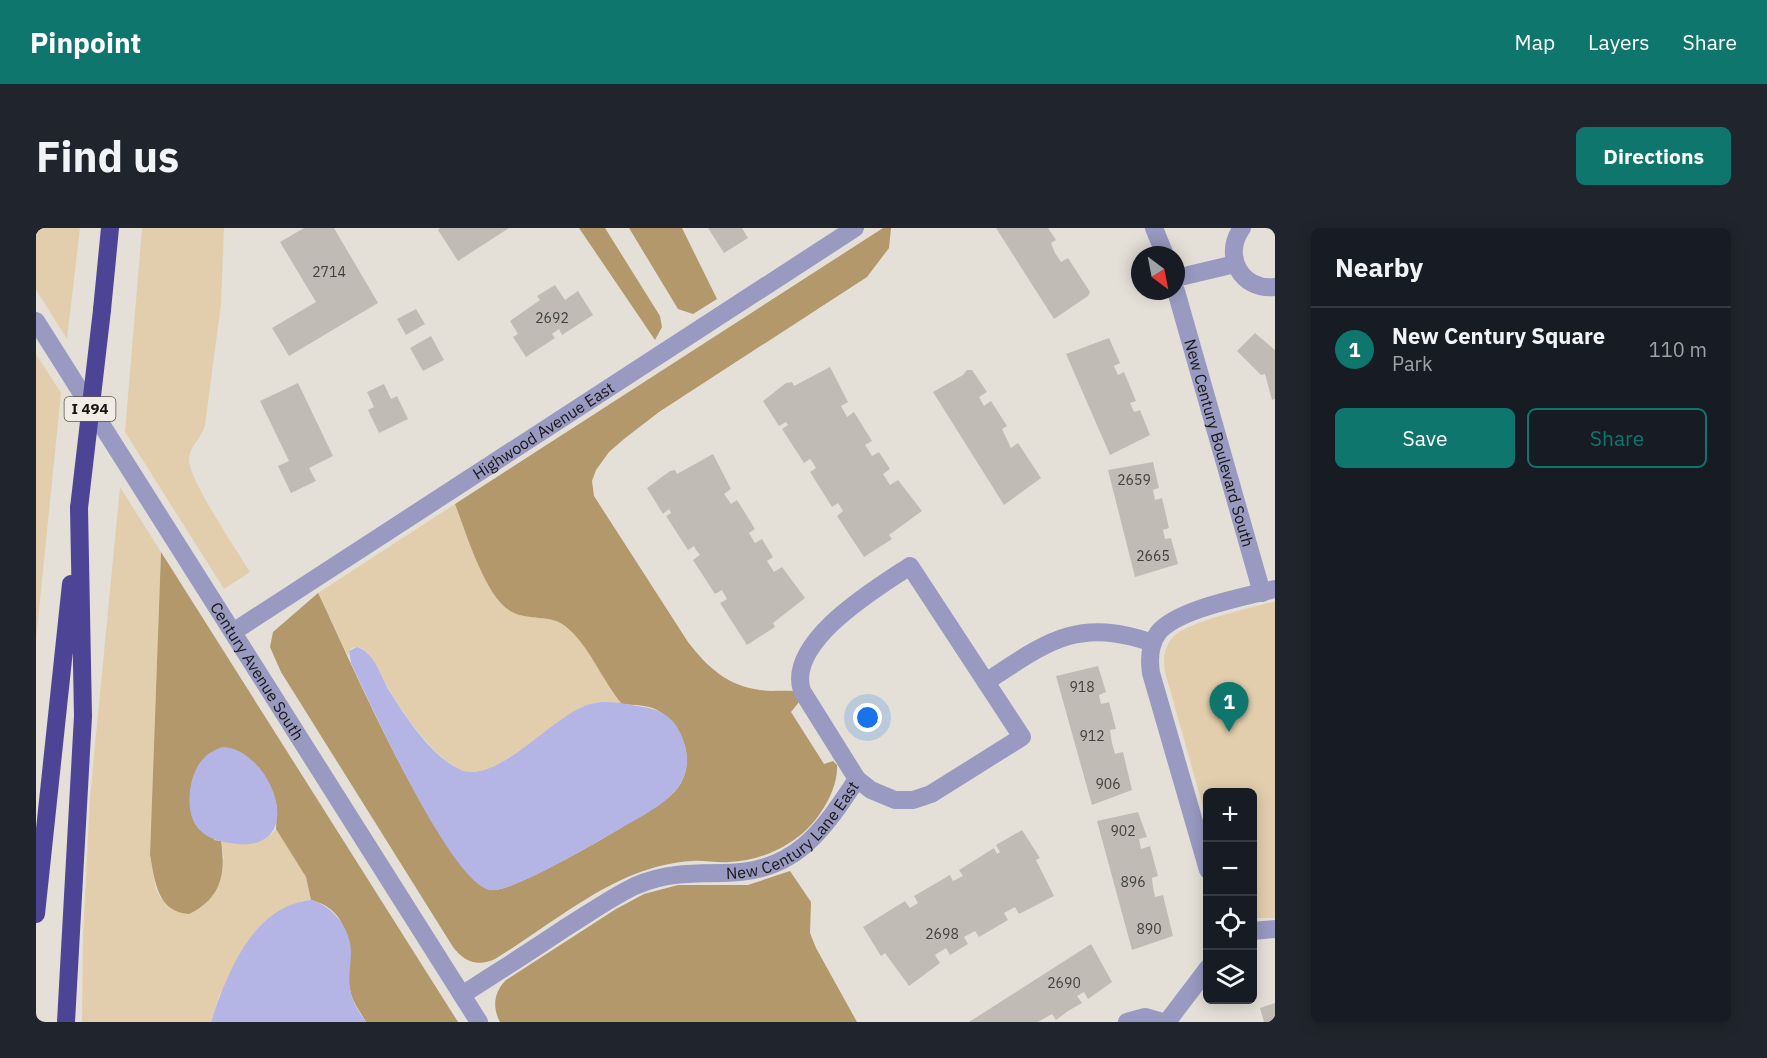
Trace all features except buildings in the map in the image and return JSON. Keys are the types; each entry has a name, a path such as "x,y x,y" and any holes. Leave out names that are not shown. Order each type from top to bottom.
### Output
{"highway":[{"name":"I 494","path":"36,914 110,228"},
{"path":"66,1022 83,717 79,508"}],"street":[{"name":"Highwood Avenue East","path":"233,632 855,228"},
{"path":"1154,228 1161,246"},
{"path":"1242,228 1234,241 1235,264 1249,282 1261,287 1275,287"},
{"path":"1185,276 1235,264"},
{"name":"New Century Boulevard South","path":"1153,643 1161,629 1177,619 1268,591 1179,300"},
{"name":"Century Avenue South","path":"36,321 479,1022"},
{"path":"857,779 802,691 800,671 806,652 818,635 909,566 986,682 1032,652 1072,634 1114,632 1153,643 1150,661 1151,674 1203,853"},
{"name":"New Century Lane East","path":"462,995 606,902 635,886 674,874 744,872 774,864 797,852 819,834 857,779 871,790 889,799 901,801 920,798 942,788 1022,738 986,682"},
{"path":"1257,931 1275,929"},
{"path":"1127,1022 1145,1017 1165,1022 1203,974"}],"shaded area":[{"path":"36,228 80,228 67,339 36,290"},
{"path":"142,228 224,228 221,304 205,425 189,458 204,497 250,572 224,589 125,432"},
{"path":"579,228 605,228 660,316 662,327 655,340"},
{"path":"629,228 682,228 717,299 693,314 678,309"},
{"path":"883,228 891,228 889,248 867,277 659,412 609,452 596,470 592,481 594,496 688,642 703,659 728,680 748,688 764,691 793,691 799,702 791,712 824,764 833,761 837,765 833,790 821,812 813,823 793,841 768,854 742,861 678,862 642,871 599,891 495,959 483,963 472,962 453,947 281,672 270,647 273,632 318,593 371,707 423,807 449,849 473,879 493,890 507,887 552,867 665,800 676,790 683,779 686,767 683,741 677,729 653,708 622,704 581,642 565,626 553,620 519,615 502,604 485,579 455,504"},
{"path":"36,354 61,393 36,640"},
{"path":"120,487 161,552 150,855 156,889 161,899 224,858 221,841 251,843 265,839 276,829 306,877 311,900 301,901 220,994 211,1022 82,1022 83,935 90,797"},
{"path":"455,504 485,579 502,604 519,615 553,620 565,626 581,642 622,704 594,703 576,710 509,757 493,767 477,772 464,771 454,766 432,748 404,712 366,651 355,647 350,649 348,656 318,593"},
{"path":"161,552 458,1022 366,1022 351,994 346,936 342,925 336,914 326,906 311,900 306,877 276,829 277,806 259,767 214,840 221,841 223,864 222,875 215,893 200,908 189,914 170,908 159,894 150,855"},
{"path":"1275,601 1275,918 1257,918 1257,788 1203,788 1203,807 1165,672 1166,649 1173,637 1180,631 1205,620"},
{"path":"790,871 811,902 810,933 816,948 857,1022 500,1022 495,1005 499,990 506,980 616,909 644,894 678,885 748,885"}],"water":[{"path":"357,647 373,660 404,714 430,747 461,770 475,772 491,767 526,746 576,710 590,704 610,702 650,708 672,720 682,737 687,755 686,771 671,796 659,806 534,876 501,889 490,890 474,880 454,857 413,789 351,663 349,651"},
{"path":"222,747 240,752 256,764 269,782 276,801 277,819 271,834 255,843 230,843 211,838 198,828 192,817 189,800 194,773 205,757"},
{"path":"311,900 327,907 339,920 348,935 351,952 349,980 351,994 366,1022 211,1022 234,963 258,928 273,915 291,905"}],"place":[{"name":"New Century Square","path":"1229,732"}]}
